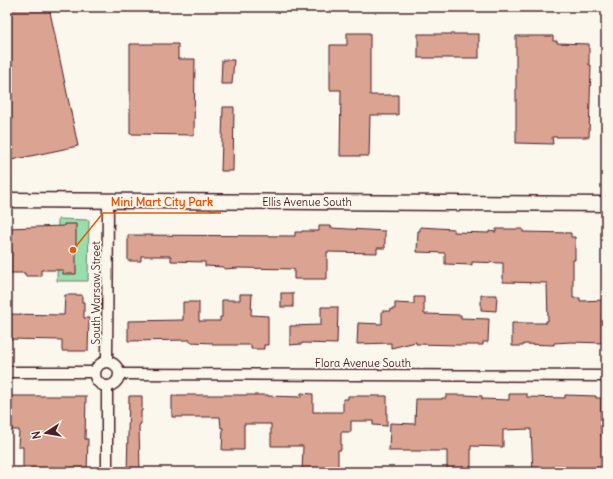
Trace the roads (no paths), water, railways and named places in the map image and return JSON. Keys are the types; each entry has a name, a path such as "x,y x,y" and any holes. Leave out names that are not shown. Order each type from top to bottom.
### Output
{"street":[{"name":"Ellis Avenue South","path":"7,200 606,204"},
{"name":"South Warsaw Street","path":"107,361 108,201"},
{"path":"107,361 117,365 120,374 115,383 107,386 98,381 95,372 101,363 107,361"},
{"path":"7,372 95,372"},
{"name":"Flora Avenue South","path":"120,374 606,376"},
{"path":"107,386 107,472"}],"place":[{"name":"Mini Mart City Park","path":"73,250"}]}
